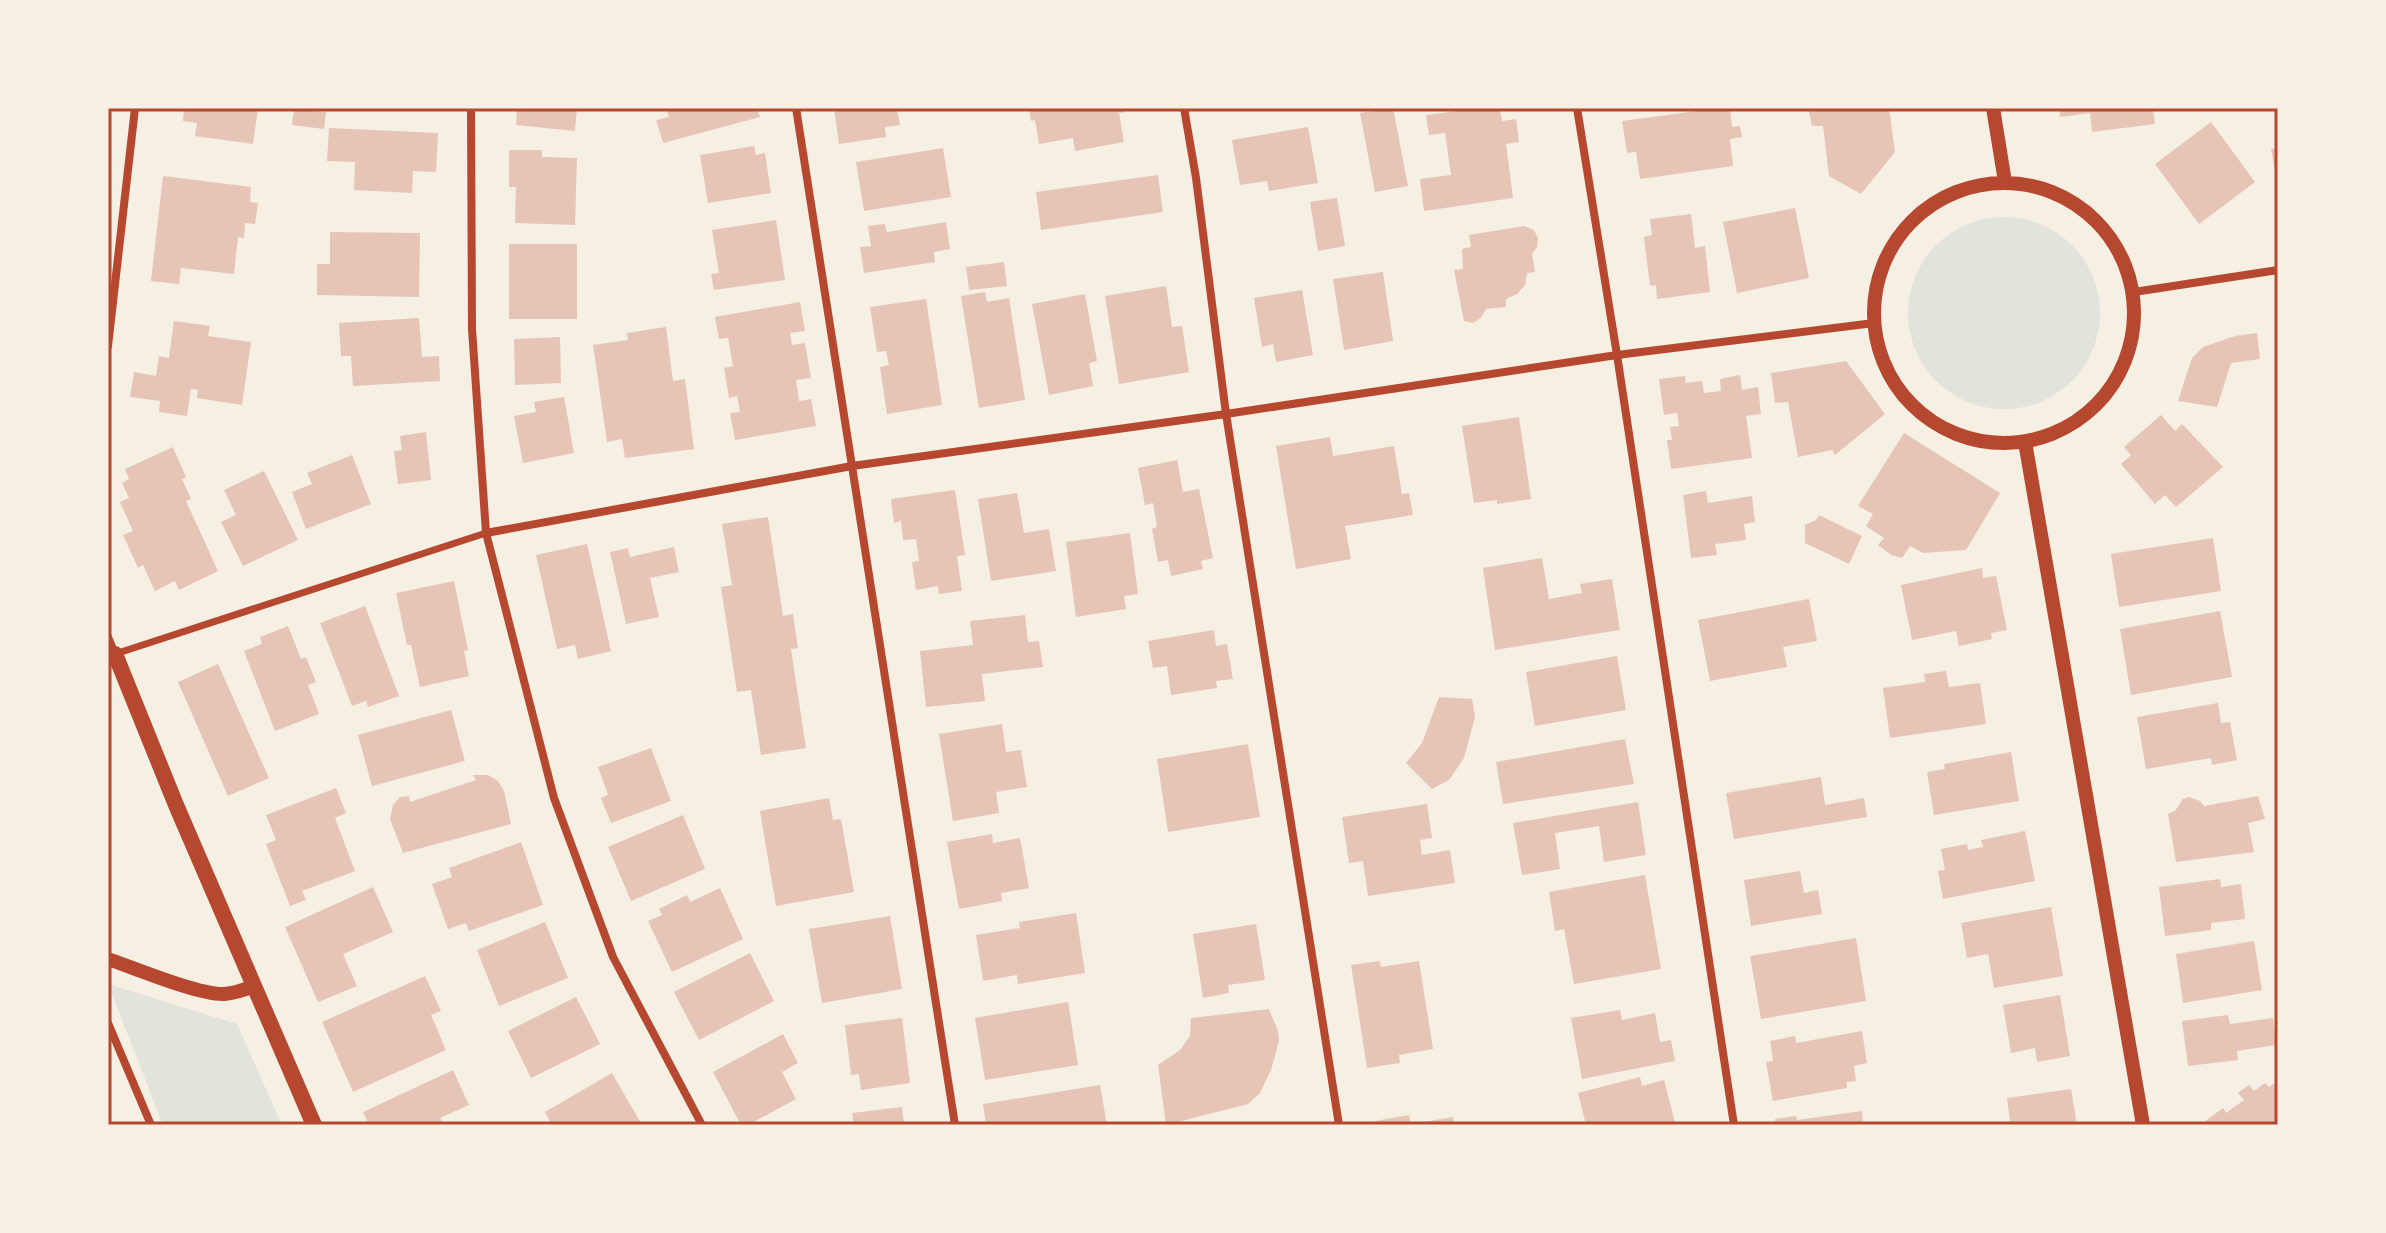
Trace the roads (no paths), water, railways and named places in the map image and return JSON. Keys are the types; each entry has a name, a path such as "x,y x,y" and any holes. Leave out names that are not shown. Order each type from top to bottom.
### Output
{"main road":[{"path":"112,655 314,1125"}],"street":[{"path":"108,346 135,108"},
{"path":"471,108 472,329 486,533 559,813 613,957 702,1125"},
{"path":"796,108 955,1125"},
{"path":"1184,108 1226,414 1339,1125"},
{"path":"1577,108 1734,1125"},
{"path":"1993,108 2005,182"},
{"path":"2005,182 2041,187 2075,202 2103,226 2123,257 2134,292 2133,333 2121,372 2097,406 2063,429 2025,442 1981,442 1940,428 1907,401 1884,365 1874,323 1876,287 1888,253 1908,224 1936,201 1969,187 2005,182"},
{"path":"2134,292 2278,270"},
{"path":"108,637 112,655 486,533 852,466 1617,355 1874,323"},
{"path":"2025,442 2143,1125"},
{"path":"108,959 172,982 221,994 254,986"},
{"path":"108,1023 151,1125"}]}
